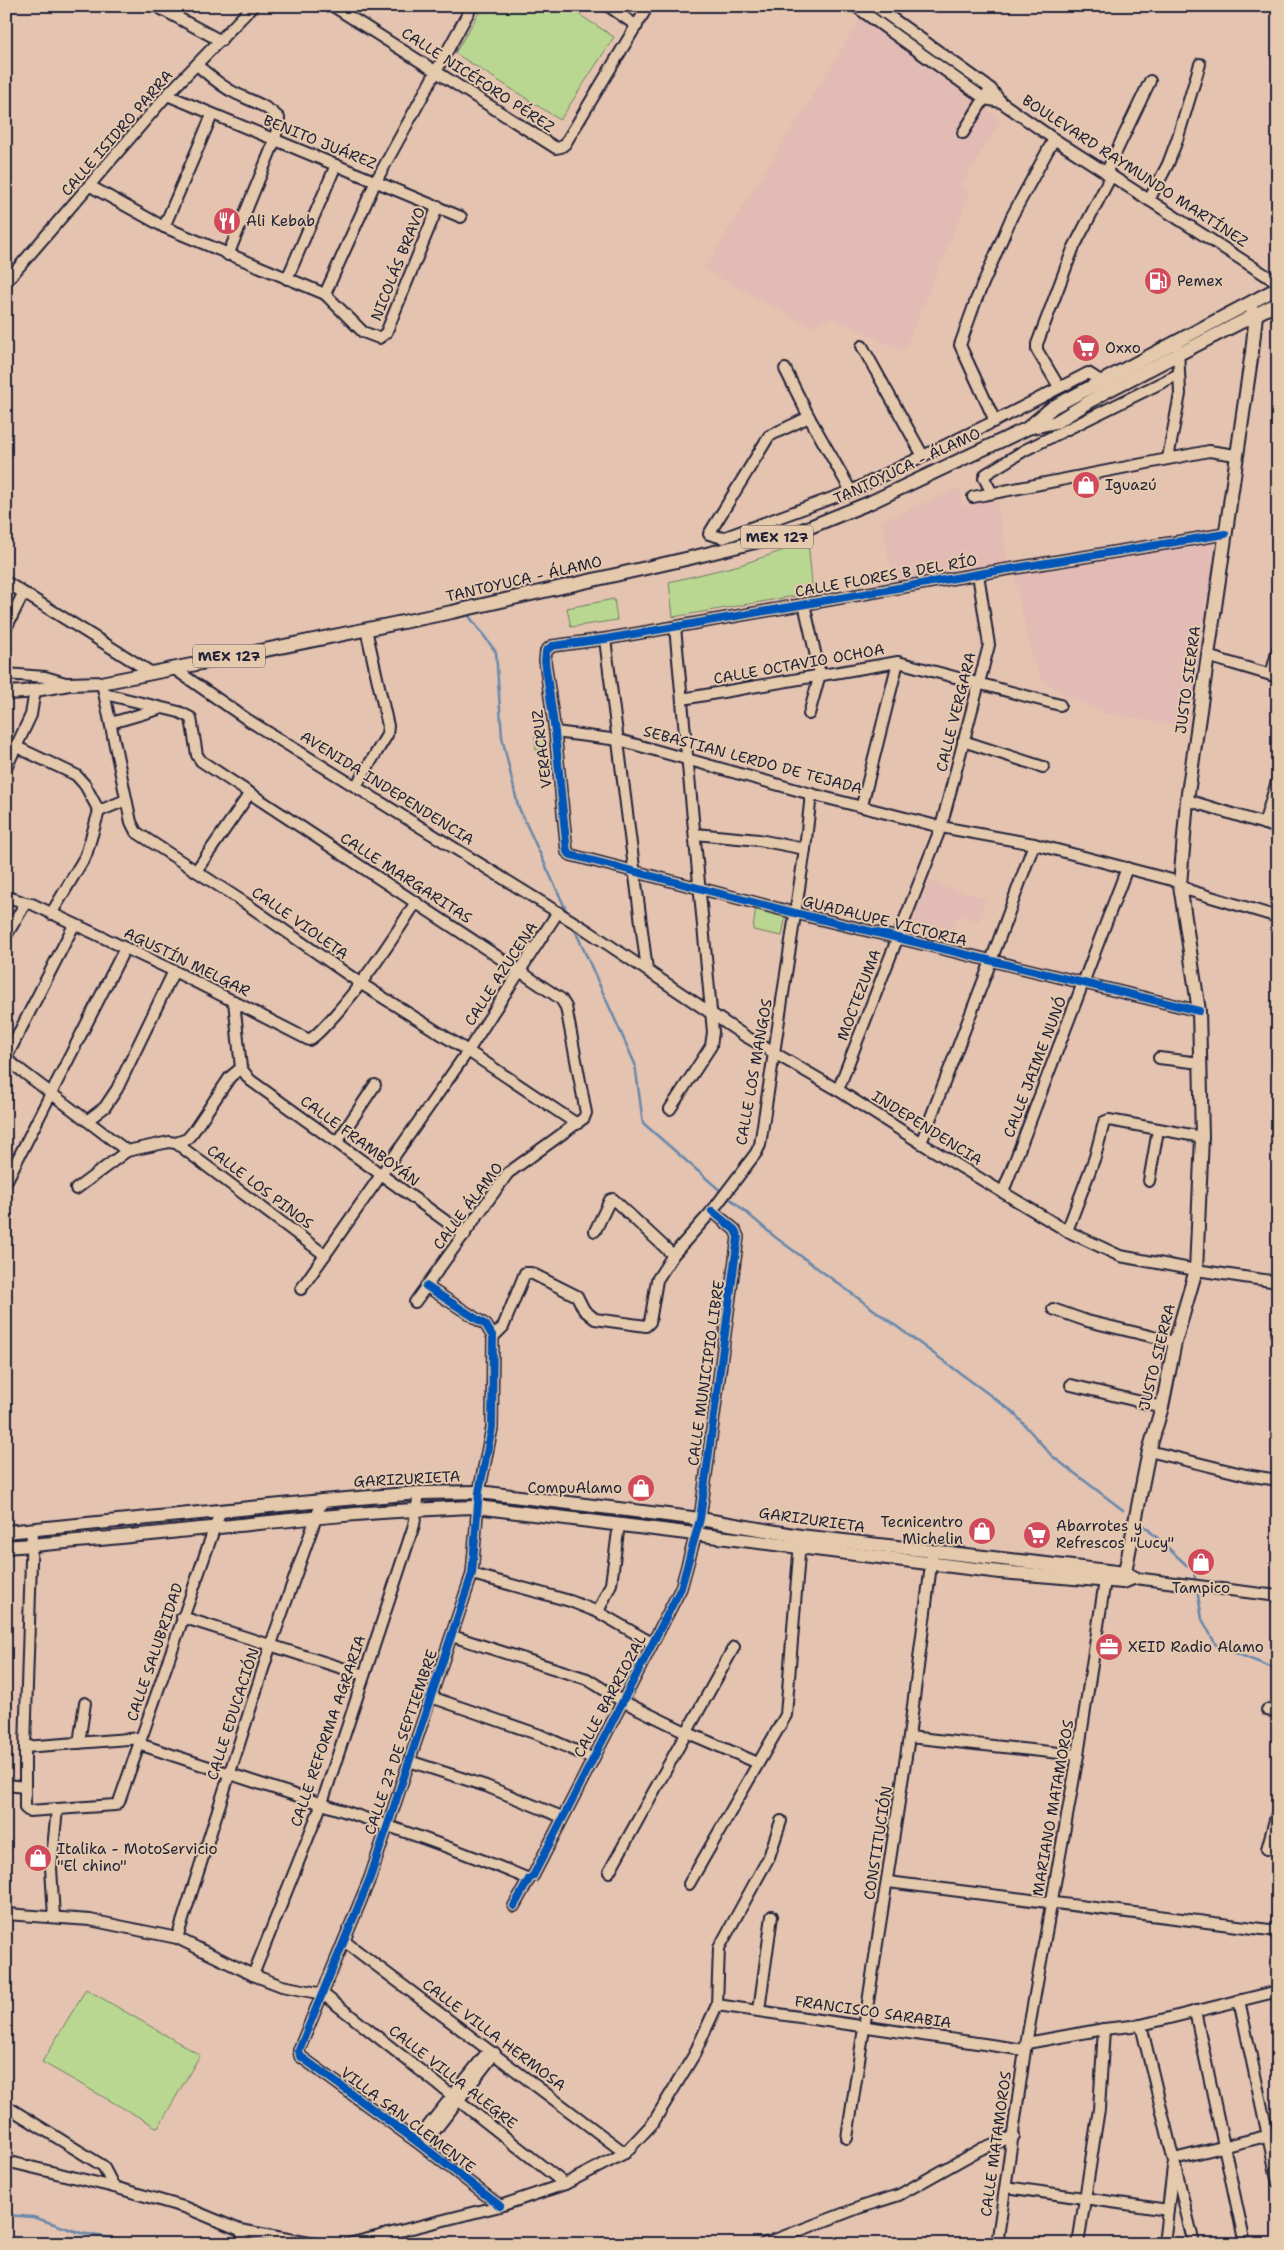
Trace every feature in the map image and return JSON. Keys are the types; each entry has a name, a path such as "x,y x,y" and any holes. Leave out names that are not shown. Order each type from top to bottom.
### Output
{"main road":[{"name":"MEX 127","path":"1252,310 1278,288"},
{"name":"MEX 127","path":"1105,386 1252,310 1278,303"},
{"name":"JUSTO SIERRA","path":"1128,1578 1149,1451 1196,1270 1202,1137 1199,1011 1180,885 1187,800 1236,456 1252,310"},
{"name":"TANTOYUCA - ÁLAMO","path":"6,693 69,684 103,688 173,668 452,612 800,532 868,503 1028,428 1053,407 1105,386"},
{"name":"GARIZURIETA","path":"6,1532 322,1501 419,1493 479,1492 700,1519 800,1542"},
{"name":"GARIZURIETA","path":"6,1547 316,1517 417,1509 477,1507 696,1535 800,1542 1128,1578"}],"street":[{"path":"156,6 178,11 221,41"},
{"name":"CALLE ISIDRO PARRA","path":"6,282 167,95 253,6"},
{"name":"CALLE NICÉFORO PÉREZ","path":"334,6 556,148 565,144 637,26"},
{"path":"350,16 354,6"},
{"path":"90,186 164,227 325,294 376,181 472,6"},
{"path":"608,6 637,26 648,6"},
{"name":"BOULEVARD RAYMUNDO MARTÍNEZ","path":"855,6 985,99 1000,102"},
{"name":"BOULEVARD RAYMUNDO MARTÍNEZ","path":"875,6 991,89 1000,102 1109,175 1278,283"},
{"path":"1149,200 1168,164 1200,64"},
{"path":"197,65 234,93 269,108 279,118 275,140 228,255"},
{"path":"1059,387 1037,350 1036,344 1073,249 1109,175 1150,81"},
{"path":"963,133 991,89"},
{"name":"BENITO JUÁREZ","path":"167,95 461,217"},
{"path":"164,227 212,114"},
{"path":"995,421 960,345 976,300 1012,216 1054,139"},
{"path":"287,279 336,165"},
{"name":"NICOLÁS BRAVO","path":"325,294 363,332 379,338 386,333 438,206"},
{"path":"862,346 923,456"},
{"path":"1168,458 1180,394 1178,348"},
{"path":"786,369 809,417 851,491"},
{"path":"809,417 768,436 710,534 723,538 851,491 995,421 1088,373 1105,386"},
{"path":"992,493 984,478 986,474 1025,450 1179,374"},
{"path":"973,497 1209,451 1236,456"},
{"name":"CALLE FLORES B DEL RÍO","path":"552,646 605,639 978,574 1225,534"},
{"name":"CALLE VERGARA","path":"941,826 989,645 978,574"},
{"path":"6,582 152,673"},
{"path":"8,623 23,594"},
{"path":"804,604 820,674 809,714"},
{"path":"670,1109 711,1046 713,1032 675,627"},
{"path":"356,786 387,734 388,726 366,629"},
{"path":"605,639 647,970"},
{"name":"VERACRUZ","path":"552,646 546,651 544,661 567,852"},
{"path":"1207,656 1274,676 1278,649"},
{"path":"862,805 898,662"},
{"name":"CALLE OCTAVIO OCHOA","path":"682,699 898,662 1060,704"},
{"name":"AVENIDA INDEPENDENCIA","path":"173,668 248,720 588,931"},
{"path":"6,674 45,676 69,684"},
{"name":"CALLE MARGARITAS","path":"103,688 160,709 179,712 191,718 197,755 200,761 522,972 561,1000 566,1006 586,1113"},
{"name":"CALLE VIOLETA","path":"103,688 131,822 136,832 360,983 468,1051 577,1124"},
{"path":"6,768 31,715 35,690"},
{"name":"CALLE MARGARITAS","path":"111,722 160,709"},
{"name":"SEBASTIAN LERDO DE TEJADA","path":"554,732 619,740 811,794 862,805 941,826 1034,844 1172,880 1180,885"},
{"path":"963,741 1043,767"},
{"path":"6,742 76,775 86,785 99,810 86,855 51,914"},
{"path":"1264,824 1278,778"},
{"path":"196,871 250,793"},
{"name":"CALLE LOS MANGOS","path":"493,1337 503,1327 525,1273 531,1273 576,1296 584,1310 595,1319 646,1326 650,1322 657,1280 673,1255 714,1208 756,1153 760,1145 805,849 811,794"},
{"path":"99,810 126,800"},
{"path":"1187,800 1278,828"},
{"name":"MOCTEZUMA","path":"838,1090 941,826"},
{"path":"695,834 759,840 805,849"},
{"path":"921,1143 1034,844"},
{"name":"GUADALUPE VICTORIA","path":"567,852 795,913 1199,1011"},
{"name":"CALLE JAIME NUNÓ","path":"1003,1192 1084,984 1126,868"},
{"path":"1180,885 1191,891 1278,917"},
{"name":"AGUSTÍN MELGAR","path":"6,898 14,898 25,904 32,904 174,971 309,1040 332,1018 360,983"},
{"path":"360,983 390,944 416,902"},
{"path":"6,936 25,904"},
{"name":"CALLE AZUCENA","path":"301,1289 468,1051 561,914"},
{"path":"74,925 6,1058 127,1151"},
{"name":"INDEPENDENCIA","path":"588,931 712,1015 1068,1231 1120,1256 1278,1282"},
{"path":"6,1182 125,948"},
{"path":"88,1120 105,1107 117,1089 174,971"},
{"path":"76,1189 127,1151 168,1142 176,1143 187,1139 193,1132 230,1078 241,1068 234,1001"},
{"path":"1159,1058 1200,1063"},
{"name":"CALLE FRAMBOYÁN","path":"241,1068 250,1080 465,1235"},
{"path":"337,1142 375,1085"},
{"name":"CALLE ÁLAMO","path":"415,1302 508,1173 577,1124 586,1113"},
{"path":"1068,1231 1095,1157 1104,1122 1109,1120 1202,1137"},
{"path":"1149,1181 1158,1130"},
{"name":"CALLE LOS PINOS","path":"176,1143 325,1255"},
{"path":"595,1231 610,1200 614,1199 673,1255"},
{"name":"CALLE MUNICIPIO LIBRE","path":"700,1519 738,1237 714,1208"},
{"path":"426,1286 486,1325 493,1337"},
{"path":"1053,1310 1087,1321 1176,1342"},
{"name":"CALLE 27 DE SEPTIEMBRE","path":"300,2056 299,2050 370,1878 472,1574 479,1492 492,1428 493,1337"},
{"path":"1071,1385 1162,1406"},
{"path":"1149,1451 1246,1475 1278,1480"},
{"name":"CALLE REFORMA AGRARIA","path":"253,1975 322,1803 414,1525 419,1493"},
{"name":"CALLE EDUCACIÓN","path":"177,1938 271,1644 322,1501"},
{"name":"CALLE SALUBRIDAD","path":"57,1809 115,1805 119,1802 220,1512"},
{"name":"CALLE BARRIOZAL","path":"514,1906 529,1879 533,1876 681,1588 700,1519"},
{"path":"598,1612 611,1584 619,1524"},
{"path":"32,1530 25,1747 25,1808 29,1811 57,1809 51,1868 54,1917"},
{"path":"689,1884 787,1710 800,1542"},
{"name":"CONSTITUCIÓN","path":"847,2138 888,1882 932,1557"},
{"path":"472,1574 570,1601 598,1612 652,1643"},
{"name":"MARIANO MATAMOROS","path":"1026,2046 1078,1755 1106,1576"},
{"name":"GARIZURIETA","path":"1128,1578 1278,1596"},
{"path":"182,1617 364,1675"},
{"path":"452,1636 586,1679 622,1701 686,1732 758,1763"},
{"path":"609,1872 734,1647"},
{"path":"431,1697 540,1734 592,1758"},
{"path":"79,1743 85,1703"},
{"path":"1267,1710 1278,1712"},
{"path":"909,1737 1078,1755"},
{"path":"25,1747 140,1741 229,1774 322,1803 464,1852 529,1879"},
{"path":"409,1761 486,1786 562,1817"},
{"path":"6,1785 25,1787"},
{"path":"1267,1849 1278,1809"},
{"path":"348,2244 500,2206 565,2184 625,2153 653,2123 694,2055 717,2005 720,1948 769,1857 781,1821"},
{"path":"888,1882 1278,1931"},
{"path":"6,1914 90,1920 177,1938 253,1975 282,1986 323,1994"},
{"path":"759,2010 772,1916"},
{"name":"CALLE VILLA HERMOSA","path":"344,1941 625,2153"},
{"name":"FRANCISCO SARABIA","path":"717,2005 1026,2046 1104,2029 1141,2024 1278,1991"},
{"name":"CALLE VILLA ALEGRE","path":"323,1994 565,2184"},
{"path":"1239,2000 1273,2134 1278,2183"},
{"path":"1195,2011 1223,2147 1246,2244"},
{"path":"1141,2024 1194,2244"},
{"path":"1078,2244 1099,2109 1104,2029"},
{"name":"CALLE MATAMOROS","path":"997,2244 1026,2046"},
{"path":"420,2144 492,2051"},
{"name":"VILLA SAN CLEMENTE","path":"300,2056 420,2144 500,2206"},
{"path":"6,2106 103,2166 114,2187"},
{"path":"1174,2159 1273,2134"},
{"path":"764,2244 861,2207 899,2195 980,2149 1014,2136"},
{"path":"1164,2244 1174,2159"},
{"path":"6,2161 114,2187 187,2208 240,2230 316,2244"},
{"path":"1006,2187 1084,2200 1168,2210"},
{"path":"240,2230 248,2244"}],"shaded area":[{"path":"861,18 1001,120 962,184 970,194 904,351 831,318 812,328 704,269"},
{"path":"960,488 963,506 997,500 1008,564 893,583 882,521"},
{"path":"1219,541 1191,728 1104,713 1067,696 1043,680 1033,661 1014,575"},
{"path":"929,881 986,899 978,921 958,915 948,942 909,930"}],"green space":[{"path":"483,6 566,6 614,37 560,120 455,53"},
{"path":"808,542 813,593 673,617 669,582 740,565"},
{"path":"614,599 617,620 571,627 567,608"},
{"path":"544,734 545,749 536,750 535,735"},
{"path":"756,906 786,914 782,936 753,930"},
{"path":"86,1989 200,2055 158,2128 42,2062"}],"waterway":[{"path":"454,594 461,606"},
{"path":"466,612 496,652 502,737 518,806 568,914"},
{"path":"574,928 635,1064 643,1123 723,1193"},
{"path":"727,1196 775,1237 1013,1412 1052,1456 1123,1510"},
{"path":"1140,1522 1194,1572 1196,1583"},
{"path":"1197,1589 1202,1619 1216,1645 1278,1670"},
{"path":"6,2215 33,2217 81,2233 145,2244"}],"cycle path":[{"path":"1199,1011 795,913 571,855 567,852 555,732 545,661 546,651 552,646 605,639 978,574 1225,534"},
{"path":"514,1906 529,1879 533,1876 681,1588 700,1519 738,1237 735,1230 712,1211"},
{"path":"426,1286 486,1325 493,1337 492,1428 479,1492 472,1574 370,1878 299,2050 300,2056 416,2141 500,2206"}],"place":[{"name":"Ali Kebab","path":"227,221"},
{"name":"Pemex","path":"1158,281"},
{"name":"Oxxo","path":"1086,348"},
{"name":"Iguazú","path":"1086,485"},
{"name":"CompuAlamo","path":"641,1488"},
{"name":"Tecnicentro Michelin","path":"982,1531"},
{"name":"Abarrotes y Refrescos \"Lucy\"","path":"1037,1535"},
{"name":"Tampico","path":"1201,1562"},
{"name":"XEID Radio Alamo","path":"1109,1647"},
{"name":"Italika - MotoServicio \"El chino\"","path":"38,1858"}]}
